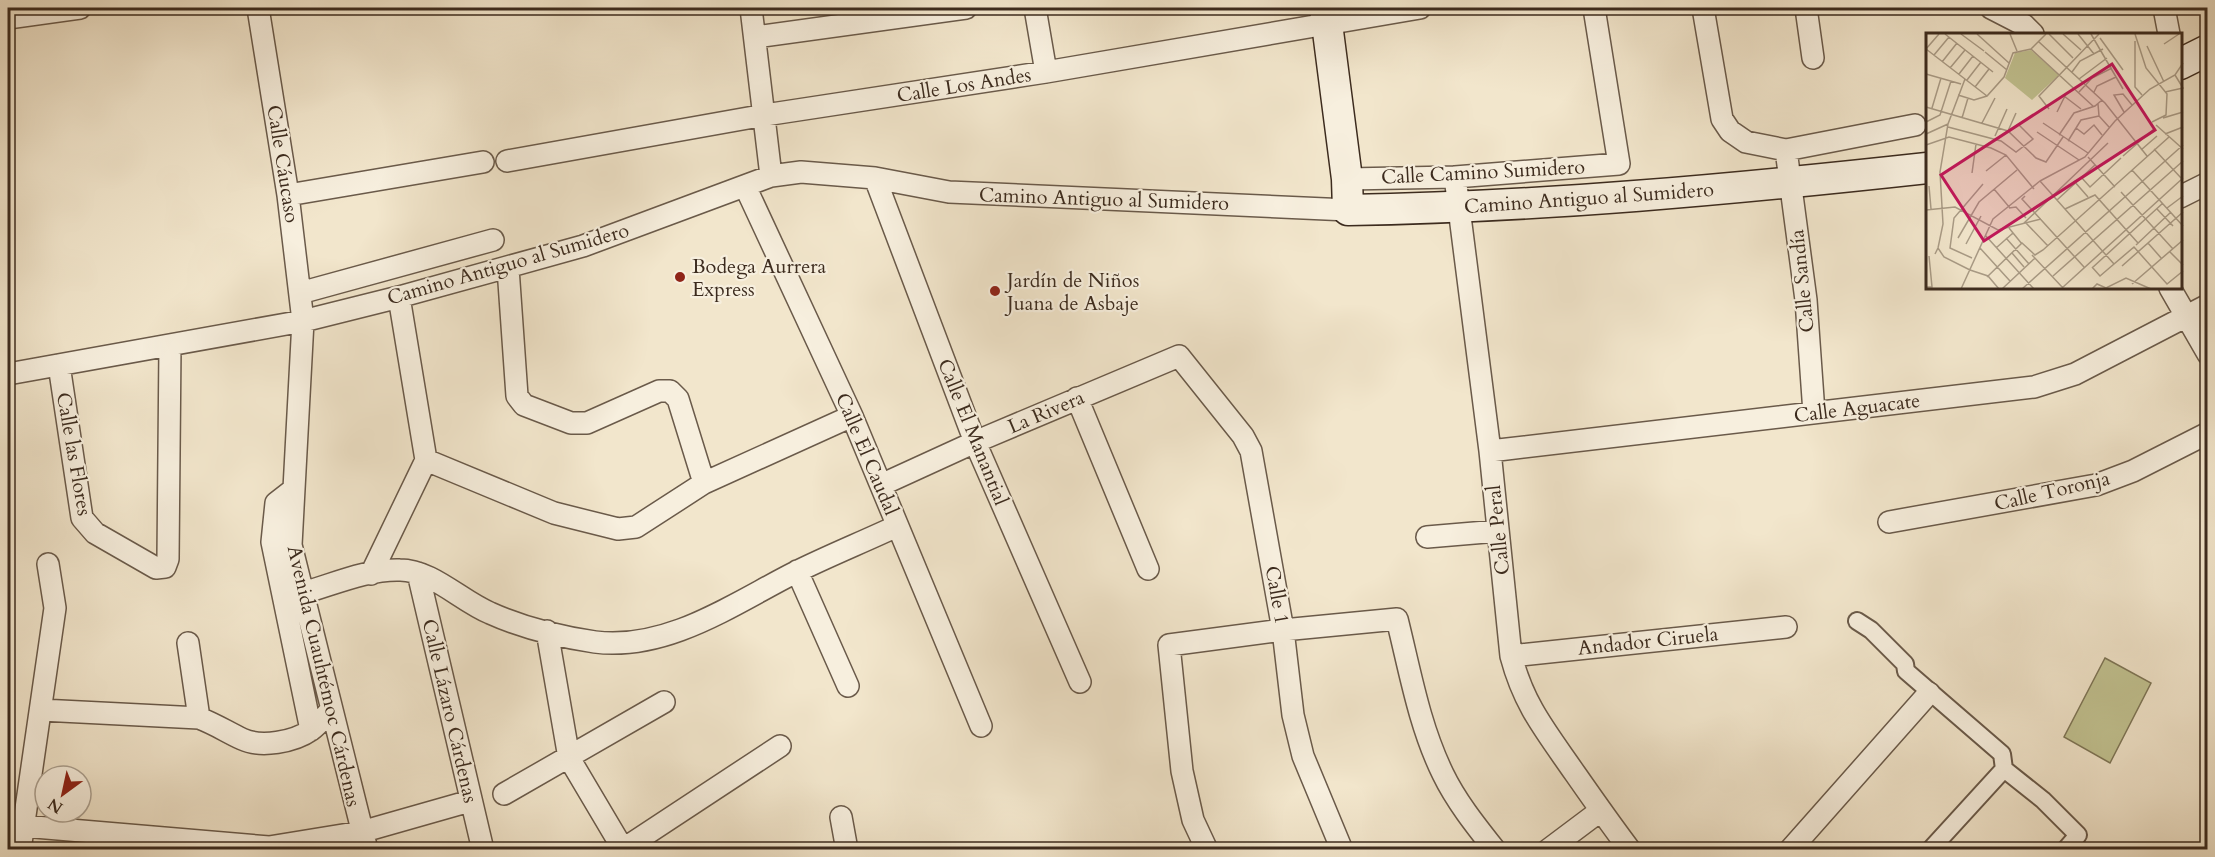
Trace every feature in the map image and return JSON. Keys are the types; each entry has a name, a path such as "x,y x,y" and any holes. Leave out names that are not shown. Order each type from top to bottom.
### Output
{"main road":[{"path":"1326,15 1347,178 1348,210"},
{"path":"2182,63 2208,50"},
{"name":"Camino Antiguo al Sumidero","path":"1348,210 1459,208 1791,183 1926,168"}],"street":[{"path":"8,18 80,8"},
{"name":"Calle Cáucaso","path":"258,8 288,195 303,321"},
{"path":"751,8 771,176"},
{"path":"755,37 961,8"},
{"path":"1035,8 1046,72"},
{"name":"Calle Los Andes","path":"507,161 765,116 1046,72 1326,15 1420,8"},
{"name":"Calle Camino Sumidero","path":"1347,178 1455,177 1619,164 1594,8"},
{"path":"1703,8 1722,119 1730,131 1755,145 1786,150 1915,125"},
{"path":"1806,8 1813,58"},
{"path":"1991,8 2024,25 2032,33"},
{"path":"2164,8 2169,33"},
{"name":"Calle Sandía","path":"1786,150 1806,300 1814,413"},
{"path":"288,195 483,162"},
{"name":"Camino Antiguo al Sumidero","path":"8,374 303,321 399,297 583,246 771,176 801,172 875,178 950,192 1348,210"},
{"name":"Calle Peral","path":"1455,177 1490,451 1511,656 1519,684 1530,709 1600,811 1630,849"},
{"name":"Calle El Manantial","path":"875,178 975,442 1080,682"},
{"path":"2182,196 2208,183"},
{"name":"Calle El Caudal","path":"745,186 852,416 981,726"},
{"path":"300,293 493,240"},
{"path":"508,268 517,396 524,405 572,423 587,423 659,391 670,391 678,399 704,483"},
{"path":"2171,290 2208,354"},
{"path":"371,574 426,460 399,297"},
{"name":"Calle Aguacate","path":"1490,451 2034,387 2075,374 2208,305"},
{"name":"Avenida Cuauhtémoc Cárdenas","path":"303,321 291,545 364,841"},
{"name":"Calle las Flores","path":"59,365 82,518 95,533 156,568 165,567 168,559 170,346"},
{"name":"La Rivera","path":"881,485 975,442 1179,356"},
{"name":"Calle 1","path":"1179,356 1243,436 1251,451 1283,630 1293,715 1303,756 1342,849"},
{"path":"1077,399 1148,569"},
{"path":"426,460 554,513 618,529 636,527 704,483 852,416"},
{"name":"Calle Toronja","path":"1888,522 2096,485 2133,471 2208,433"},
{"path":"294,489 276,503 272,542 310,730"},
{"path":"303,593 371,574 400,570 418,573 490,614 547,632 596,642 638,641 681,630 797,571 897,526"},
{"path":"1427,537 1497,531"},
{"path":"20,849 55,608 48,564"},
{"path":"797,571 848,686"},
{"name":"Calle Lázaro Cárdenas","path":"418,573 483,849"},
{"path":"1207,849 1193,820 1182,771 1169,645 1283,630 1397,619 1431,748 1443,775 1467,814 1495,849"},
{"path":"1857,621 1871,630 1905,664 1906,672 2002,754 2004,769 2043,800 2078,836 2065,849"},
{"name":"Andador Ciruela","path":"1511,656 1786,627"},
{"path":"547,632 569,758 622,849 780,746"},
{"path":"188,642 199,718"},
{"path":"1790,849 1929,693"},
{"path":"504,794 663,702"},
{"path":"41,710 199,718 221,726 243,740 263,743 289,739 310,730 331,710"},
{"path":"1930,849 2004,769"},
{"path":"23,826 269,847 364,841 470,801"},
{"path":"1548,849 1600,811"},
{"path":"841,817 847,849"}],"green space":[{"path":"2105,658 2151,683 2110,763 2064,737"}],"place":[{"name":"Bodega Aurrera Express","path":"680,277"},
{"name":"Jardín de Niños Juana de Asbaje","path":"995,291"}]}
